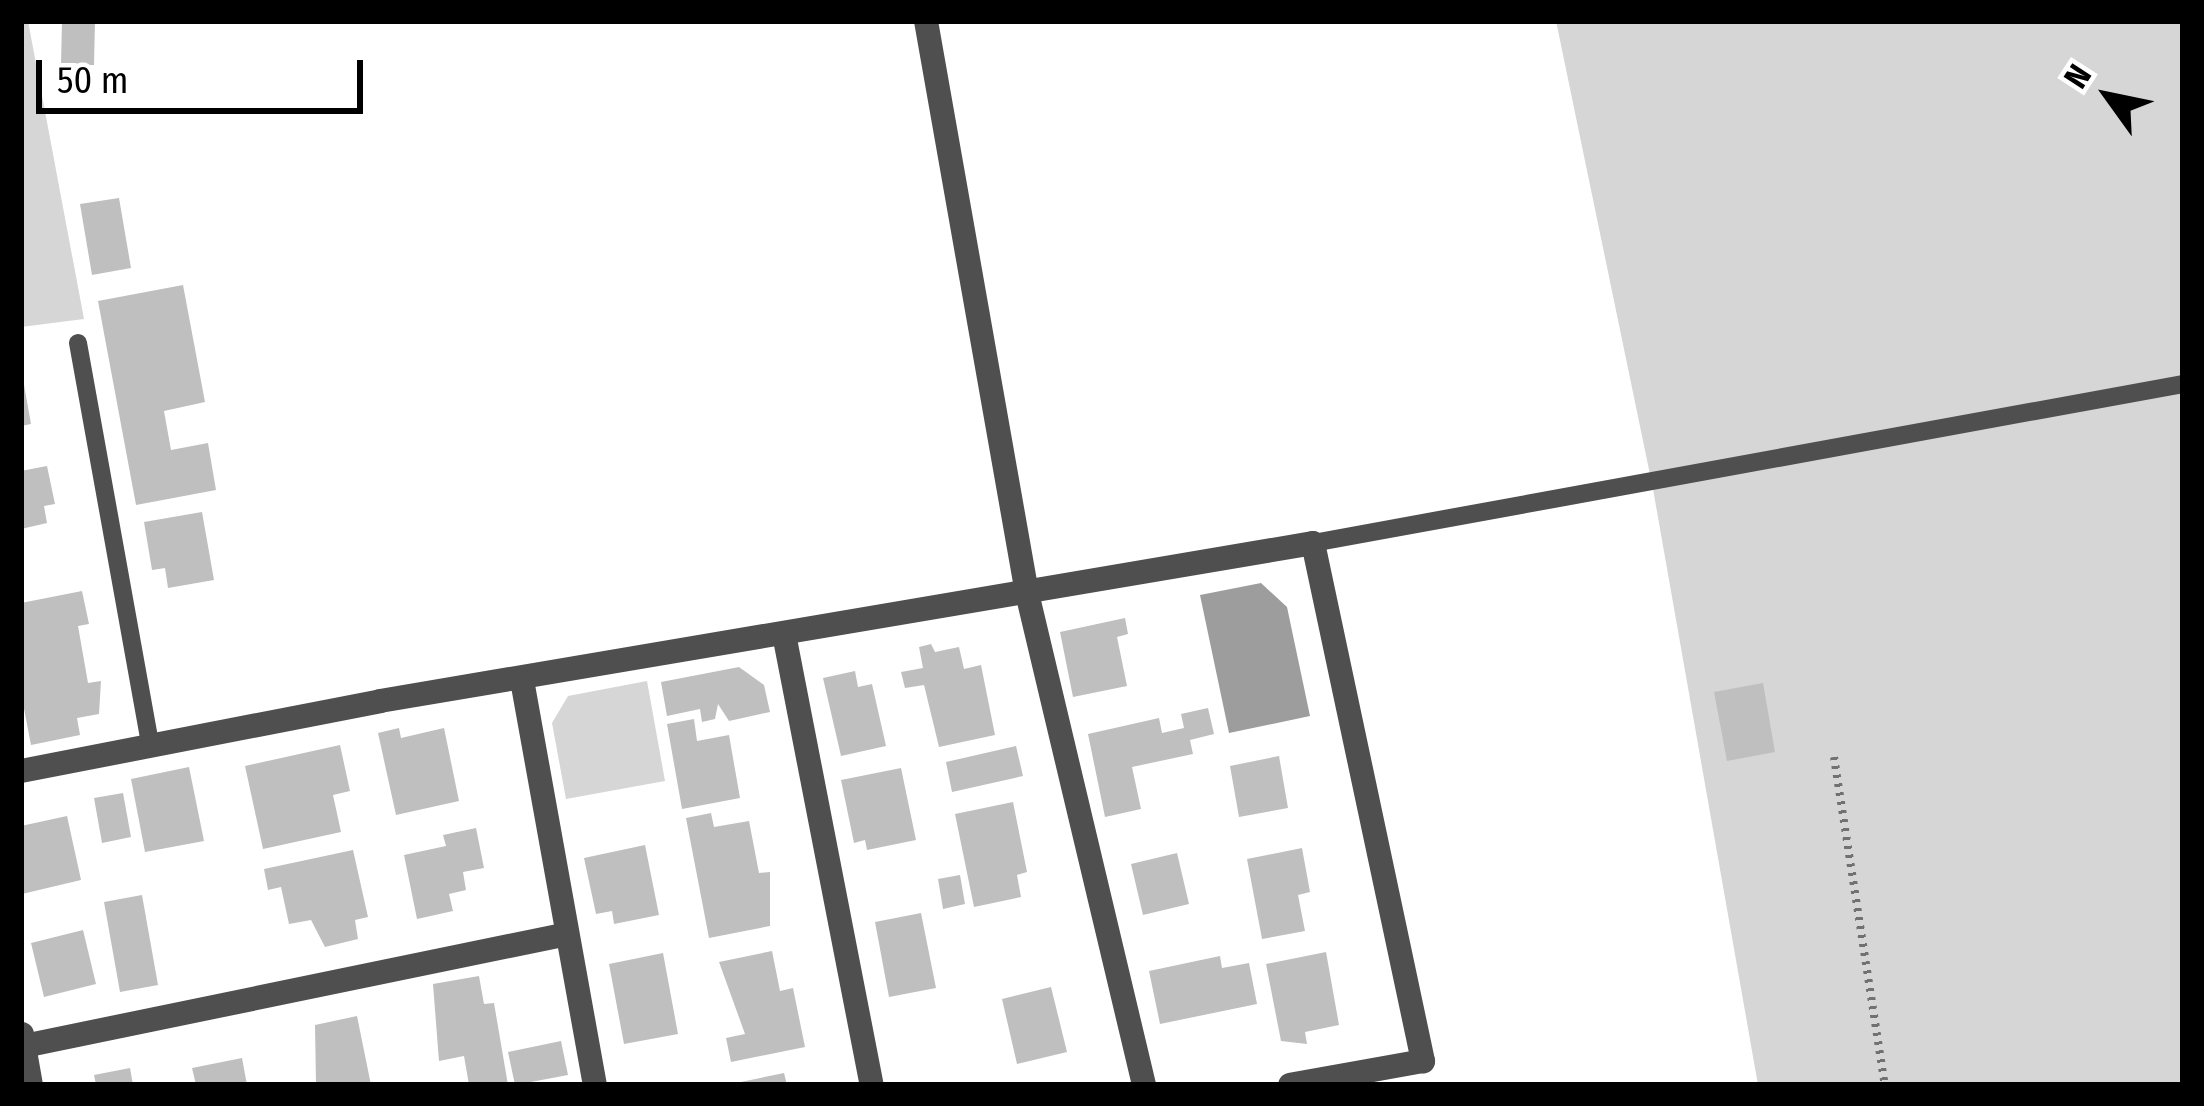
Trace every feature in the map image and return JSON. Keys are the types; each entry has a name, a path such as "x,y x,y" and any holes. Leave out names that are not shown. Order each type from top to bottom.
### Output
{"street":[{"path":"926,21 1027,593 1144,1085"},
{"path":"21,771 1312,543 1424,1061 1289,1085"},
{"path":"784,634 872,1085"},
{"path":"522,680 595,1085"},
{"path":"31,1085 22,1039 567,934"}],"lane":[{"path":"79,343 150,745"},
{"path":"1312,543 2183,384"}],"path":[{"path":"1834,757 1885,1085"}],"shaded area":[{"path":"21,21 28,21 84,319 21,327"},
{"path":"1556,21 2183,21 2183,1085 1758,1085 1653,489"},
{"path":"1261,583 1287,607 1310,716 1229,733 1200,595"},
{"path":"647,681 665,781 566,799 552,723 568,696"}],"building":[{"path":"62,21 95,21 94,65 61,65"},
{"path":"119,198 131,268 92,275 80,204"},
{"path":"183,285 205,402 164,411 171,450 208,443 216,490 136,505 98,301"},
{"path":"21,380 31,424 21,426"},
{"path":"47,466 55,504 44,506 47,523 21,529 21,471"},
{"path":"202,512 214,580 168,588 165,568 152,570 144,522"},
{"path":"82,591 89,624 78,626 88,683 101,681 99,714 77,718 80,735 31,745 21,693 21,603"},
{"path":"1125,618 1128,634 1117,637 1127,686 1073,697 1060,632"},
{"path":"931,644 935,652 959,647 964,669 981,665 995,735 939,747 924,685 905,688 901,672 923,668 919,647"},
{"path":"739,667 764,685 770,712 729,721 718,704 715,719 702,722 700,709 667,716 661,682"},
{"path":"855,671 858,687 872,684 886,746 841,756 823,678"},
{"path":"1763,683 1775,752 1727,761 1714,692"},
{"path":"1208,708 1214,734 1190,740 1193,754 1132,767 1141,809 1105,817 1088,734 1159,718 1162,733 1184,728 1181,714"},
{"path":"694,719 697,741 729,735 740,798 682,809 667,724"},
{"path":"399,728 401,738 444,728 459,801 396,815 378,733"},
{"path":"340,745 350,791 333,795 341,832 263,849 245,766"},
{"path":"1016,746 1023,776 952,792 946,762"},
{"path":"1279,756 1288,808 1239,817 1230,766"},
{"path":"189,767 204,841 145,852 131,779"},
{"path":"901,768 916,840 867,850 865,840 854,843 841,780"},
{"path":"123,793 131,837 102,843 94,798"},
{"path":"1013,802 1027,872 1017,875 1021,897 974,907 955,814"},
{"path":"711,813 714,827 749,821 759,873 770,872 770,926 709,938 686,818"},
{"path":"67,816 81,880 22,894 21,826"},
{"path":"476,828 484,868 463,872 466,890 449,894 453,911 417,919 404,855 446,846 443,835"},
{"path":"645,845 659,915 614,924 612,911 596,914 584,858"},
{"path":"1302,848 1310,892 1298,895 1305,931 1262,939 1247,859"},
{"path":"353,850 368,917 355,920 358,939 325,947 311,920 289,924 281,887 268,890 264,869"},
{"path":"1177,853 1189,904 1143,915 1131,864"},
{"path":"960,875 965,904 943,909 938,879"},
{"path":"142,895 158,985 120,992 104,902"},
{"path":"921,913 936,988 889,997 875,922"},
{"path":"83,930 96,984 44,997 31,943"},
{"path":"772,951 780,991 793,988 805,1047 731,1062 726,1038 745,1034 719,962"},
{"path":"1326,952 1339,1025 1305,1032 1307,1044 1281,1041 1266,964"},
{"path":"663,953 678,1034 624,1044 609,964"},
{"path":"1220,956 1222,968 1249,963 1257,1004 1160,1024 1149,971"},
{"path":"479,976 484,1004 494,1003 508,1085 469,1085 464,1056 439,1061 433,984"},
{"path":"1051,987 1067,1052 1017,1064 1002,999"},
{"path":"357,1016 371,1085 316,1085 315,1025"},
{"path":"561,1041 568,1075 515,1085 508,1052"},
{"path":"242,1058 247,1085 196,1085 192,1068"},
{"path":"130,1068 133,1085 96,1085 94,1075"},
{"path":"784,1073 787,1085 736,1085 736,1083"}]}
